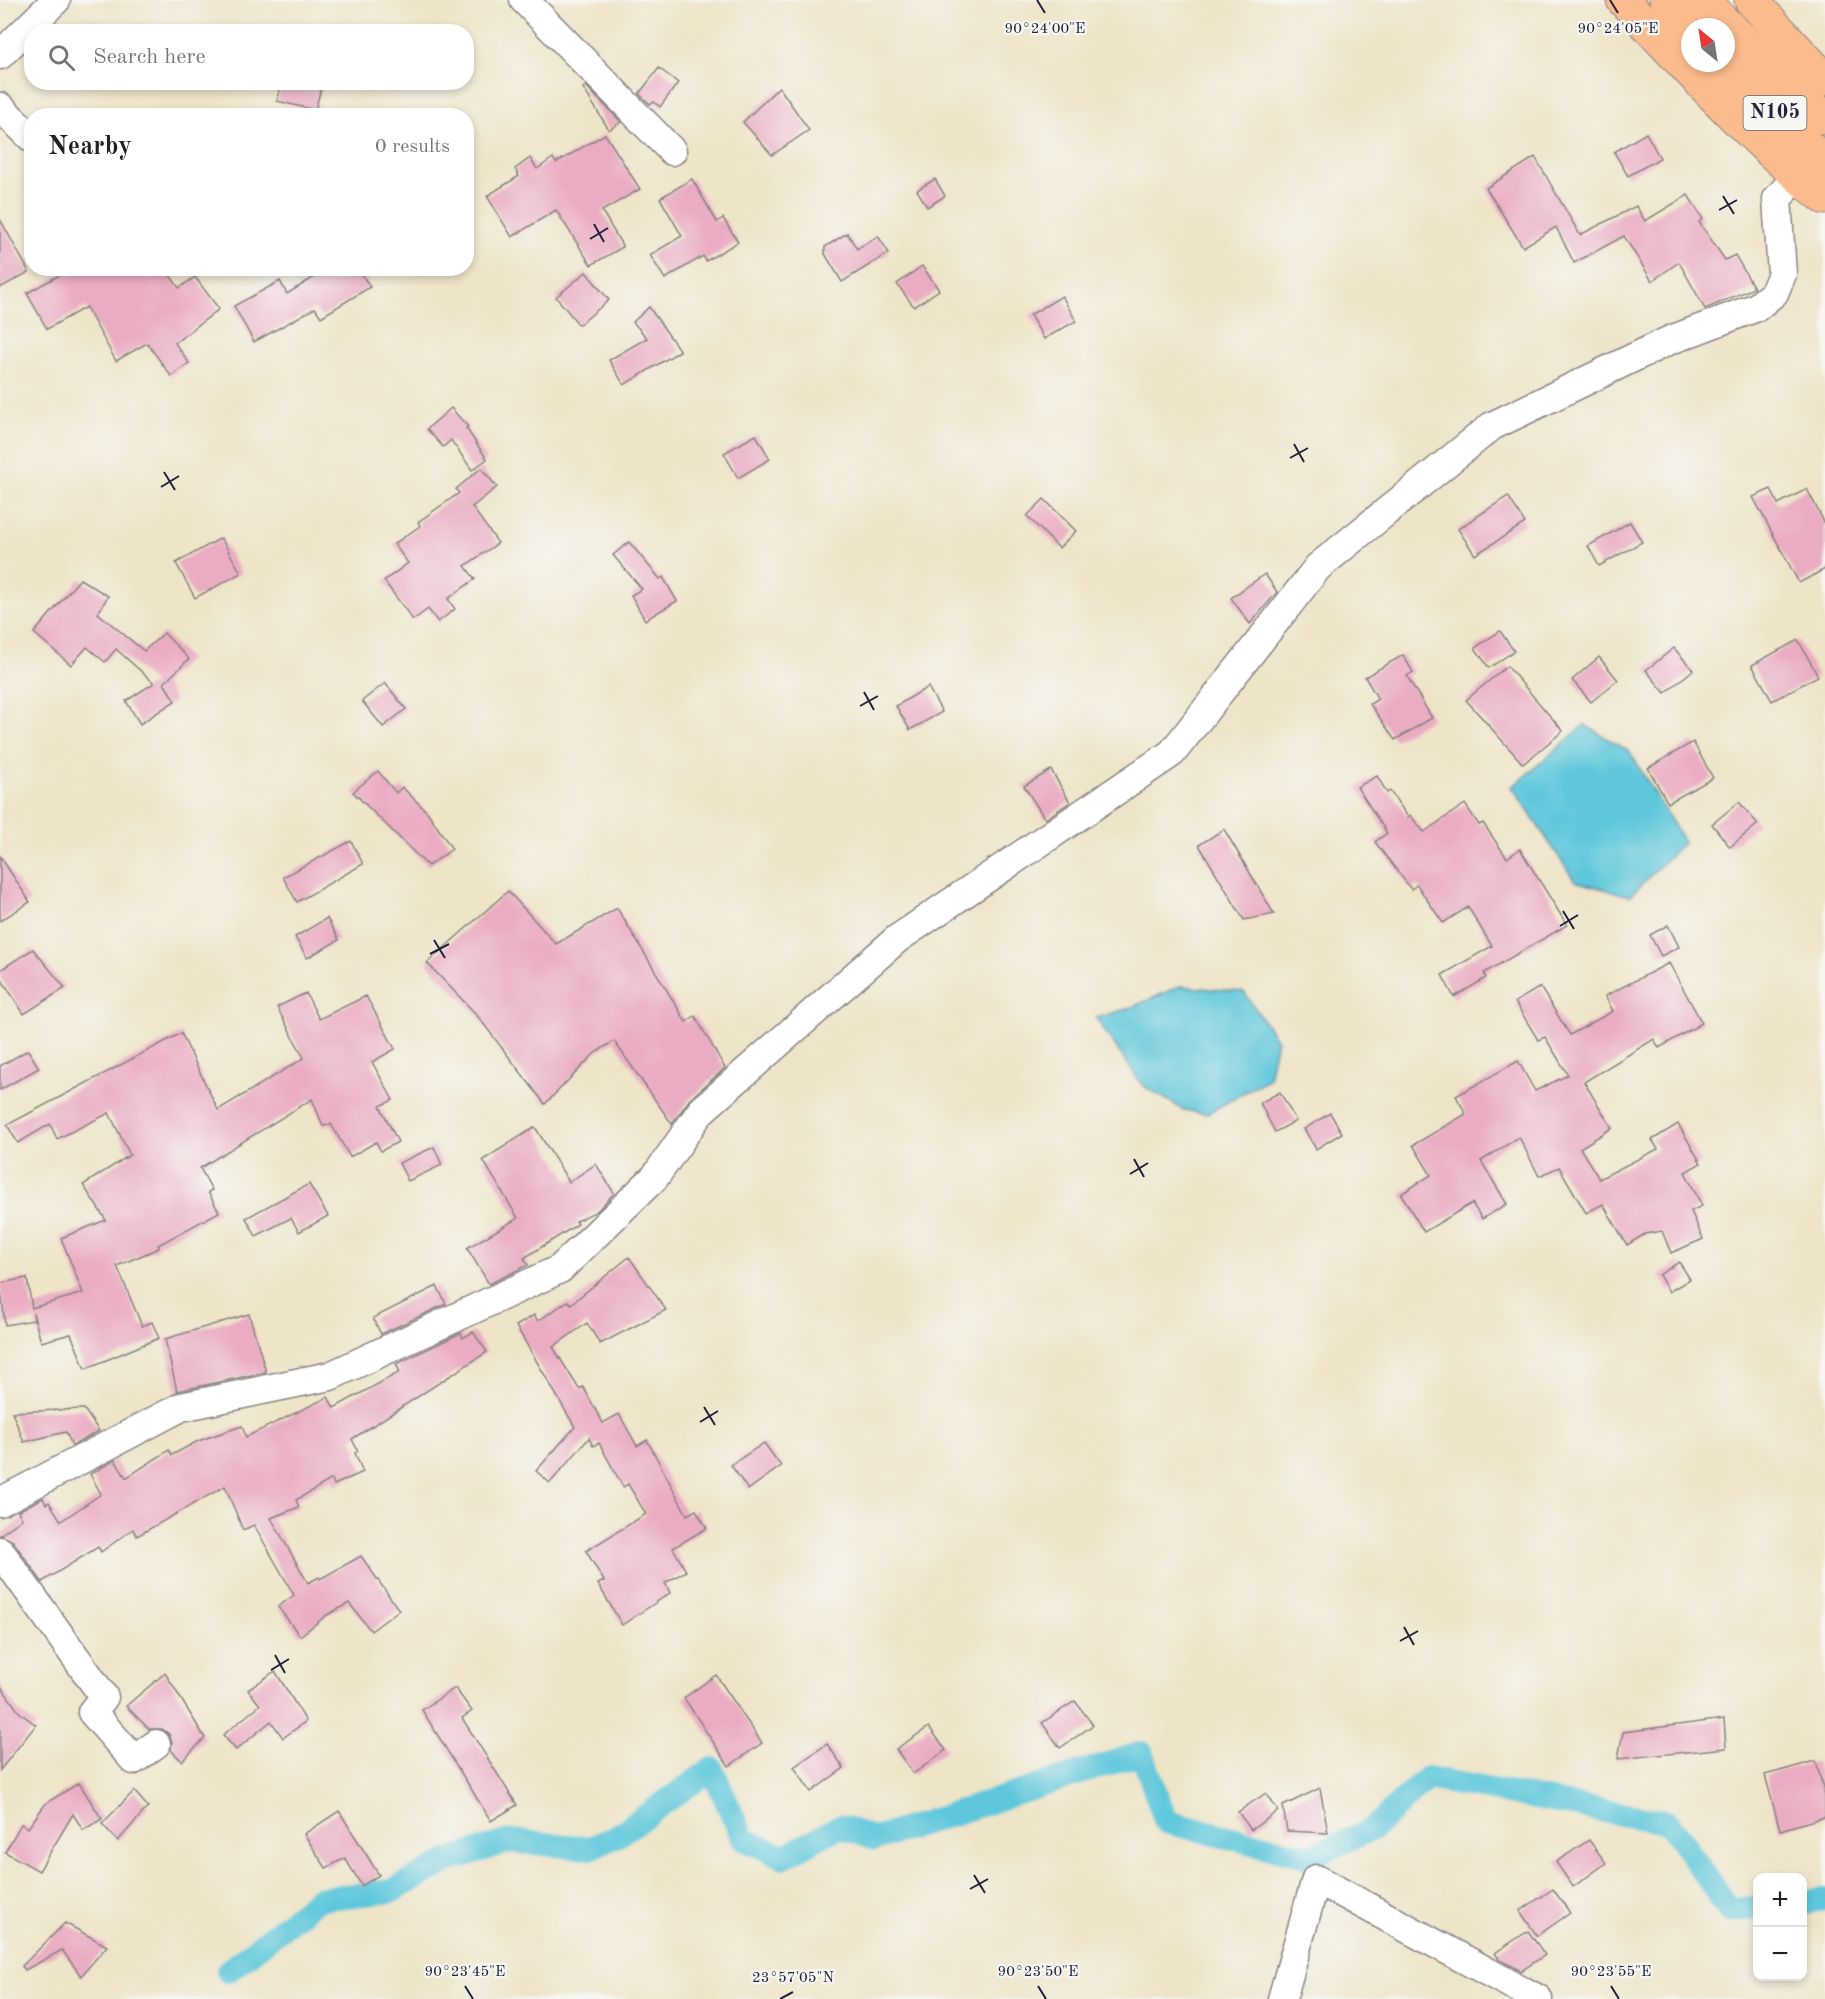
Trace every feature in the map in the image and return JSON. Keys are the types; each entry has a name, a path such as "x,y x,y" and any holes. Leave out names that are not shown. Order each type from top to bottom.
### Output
{"main road":[{"path":"1623,0 1692,75 1811,169 1825,198"},
{"path":"1666,0 1682,18"},
{"name":"N105","path":"1705,0 1722,20 1825,118"},
{"path":"1751,0 1825,80"},
{"name":"N105","path":"1732,72 1811,169"}],"street":[{"path":"32,24 56,0"},
{"path":"524,0 672,151"},
{"path":"0,55 24,31"},
{"path":"0,107 24,130"},
{"path":"0,1502 181,1407 330,1376 560,1269 655,1177 701,1111 897,939 1172,753 1318,567 1492,426 1668,340 1757,307 1774,293 1782,274 1777,199 1811,169"},
{"path":"0,1551 104,1697 92,1712 134,1760 156,1744"},
{"path":"1282,1999 1316,1879 1538,1999"}],"water":[{"path":"1585,725 1630,752 1684,842 1630,896 1575,881 1512,787"},
{"path":"1180,986 1244,992 1277,1040 1269,1078 1207,1114 1184,1110 1142,1085 1096,1018 1130,1008"}],"building":[{"path":"659,68 678,83 660,107 654,102 650,104 639,94"},
{"path":"586,86 621,122 609,130 583,88"},
{"path":"779,87 809,130 772,155 743,122"},
{"path":"280,90 321,90 316,108 277,101"},
{"path":"1646,133 1660,158 1628,176 1614,152"},
{"path":"605,134 640,189 602,211 623,247 591,265 556,210 512,237 487,196 519,176 515,169 530,158 537,169 553,158 556,163"},
{"path":"1535,157 1580,235 1636,206 1645,221 1688,195 1703,219 1699,222 1725,260 1735,255 1754,288 1705,309 1679,262 1652,281 1624,236 1574,263 1556,227 1523,247 1486,188"},
{"path":"692,179 717,222 723,218 738,242 706,261 703,256 665,279 650,255 682,236 660,198"},
{"path":"935,179 945,196 927,207 917,190"},
{"path":"0,219 24,263 24,275 0,288"},
{"path":"847,233 857,249 878,236 889,253 842,282 825,254 825,247"},
{"path":"922,266 939,290 914,307 897,284"},
{"path":"586,272 609,300 579,325 556,297"},
{"path":"58,276 171,276 179,288 195,277 219,309 175,343 189,363 171,376 147,343 116,361 86,307 47,329 27,293"},
{"path":"316,276 363,276 370,287 321,317 315,308 254,342 234,306 280,281 287,294"},
{"path":"1062,296 1076,321 1044,339 1030,315"},
{"path":"649,307 680,351 624,385 609,360 647,338 633,322"},
{"path":"451,408 468,427 466,428 487,459 472,470 451,440 443,447 427,429"},
{"path":"756,435 770,459 738,478 724,453"},
{"path":"481,468 497,487 472,507 498,543 465,566 475,579 448,599 455,609 438,622 428,609 413,620 384,581 408,563 394,544 420,526 418,522 459,493 456,489"},
{"path":"1771,489 1778,504 1807,489 1825,524 1825,569 1799,583 1753,497"},
{"path":"1508,496 1525,523 1475,555 1458,529"},
{"path":"1044,499 1076,531 1059,548 1027,516"},
{"path":"1630,522 1642,542 1599,566 1588,546"},
{"path":"221,538 241,573 195,598 176,563"},
{"path":"629,542 660,579 663,577 677,601 645,620 631,595 642,589 613,555"},
{"path":"1265,574 1277,592 1250,624 1231,598"},
{"path":"80,579 108,596 98,613 144,651 164,633 189,659 164,683 175,701 140,724 126,701 154,683 116,649 105,662 87,647 71,665 34,633"},
{"path":"1500,631 1514,651 1489,668 1475,648"},
{"path":"1798,640 1818,676 1772,701 1752,665"},
{"path":"1674,648 1693,670 1665,693 1646,670"},
{"path":"1403,655 1413,672 1407,676 1432,718 1395,740 1370,704 1378,699 1365,677"},
{"path":"1599,657 1618,680 1591,702 1572,680"},
{"path":"1507,666 1563,731 1523,764 1466,700"},
{"path":"385,683 406,709 383,727 362,701"},
{"path":"928,687 942,712 910,730 896,706"},
{"path":"1693,742 1713,778 1668,803 1648,768"},
{"path":"1051,770 1070,802 1045,819 1024,786"},
{"path":"378,771 396,793 402,787 428,813 452,849 428,866 353,792"},
{"path":"1377,776 1387,793 1390,791 1408,817 1410,815 1424,832 1465,804 1479,825 1483,823 1507,858 1520,849 1567,925 1484,973 1486,978 1454,997 1442,975 1492,946 1468,907 1443,923 1417,885 1411,889 1375,842 1387,833 1357,787"},
{"path":"1739,802 1758,824 1730,847 1712,824"},
{"path":"1224,829 1274,914 1244,920 1199,845"},
{"path":"351,841 363,864 297,902 283,877"},
{"path":"0,856 30,902 0,921"},
{"path":"508,891 556,944 617,908 686,1022 695,1016 725,1068 690,1099 672,1124 614,1041 595,1053 545,1104 476,1014 427,963"},
{"path":"327,918 339,940 307,958 295,937"},
{"path":"1668,925 1679,947 1661,956 1650,935"},
{"path":"33,949 65,988 24,1014 0,977 0,970"},
{"path":"1669,963 1702,1023 1659,1048 1654,1039 1584,1082 1612,1128 1580,1148 1599,1179 1658,1149 1652,1140 1678,1124 1701,1163 1685,1172 1702,1206 1691,1211 1703,1239 1671,1253 1662,1231 1645,1234 1627,1245 1603,1204 1586,1213 1559,1167 1539,1176 1519,1137 1481,1161 1507,1204 1482,1219 1472,1203 1424,1232 1401,1194 1431,1175 1413,1145 1466,1114 1456,1096 1518,1061 1535,1091 1568,1075 1545,1037 1538,1040 1515,1002 1540,987 1570,1035 1613,1011 1605,996"},
{"path":"306,993 319,1019 366,996 395,1049 372,1062 393,1100 380,1106 398,1142 381,1151 376,1142 350,1157 331,1124 323,1126 312,1099 200,1168 212,1190 208,1192 219,1212 158,1245 159,1248 117,1266 142,1326 152,1322 159,1338 85,1369 71,1334 41,1342 33,1313 34,1320 5,1325 0,1283 27,1278 32,1308 83,1293 61,1238 106,1220 83,1185 130,1155 109,1113 57,1139 50,1124 18,1143 7,1125 181,1033 218,1110 304,1058 277,1007"},
{"path":"28,1050 39,1068 0,1090 0,1066"},
{"path":"1280,1092 1296,1121 1275,1132 1260,1103"},
{"path":"1330,1113 1342,1133 1316,1149 1304,1129"},
{"path":"535,1127 569,1182 596,1164 614,1193 597,1211 576,1221 578,1224 524,1258 528,1265 489,1284 467,1248 518,1218 483,1160"},
{"path":"434,1147 442,1165 408,1181 399,1163"},
{"path":"309,1184 328,1216 299,1232 291,1218 256,1236 246,1218"},
{"path":"629,1257 666,1310 600,1344 587,1323 553,1347 579,1389 583,1387 603,1423 619,1414 637,1446 647,1440 687,1515 696,1510 707,1528 673,1548 686,1571 665,1583 670,1593 622,1625 598,1584 604,1581 586,1551 646,1514 628,1484 623,1487 599,1443 593,1446 589,1438 550,1483 536,1471 575,1427 516,1326 534,1315 538,1321 568,1301 571,1304"},
{"path":"1679,1262 1690,1279 1669,1292 1659,1275"},
{"path":"437,1286 446,1304 381,1334 373,1318"},
{"path":"249,1314 266,1372 177,1391 165,1339"},
{"path":"473,1332 487,1352 352,1439 358,1451 355,1453 363,1472 334,1485 332,1479 296,1500 299,1507 271,1518 308,1583 319,1577 320,1579 361,1556 399,1610 371,1631 349,1603 327,1615 300,1636 278,1607 294,1595 254,1525 243,1530 225,1486 137,1536 133,1529 101,1552 98,1547 42,1582 13,1541 0,1535 22,1519 18,1511 43,1498 46,1504 49,1502 61,1521 101,1494 90,1474 115,1460 126,1478 169,1450 172,1455 198,1441 242,1426 246,1437 328,1397 334,1408 400,1372 396,1364 461,1333 463,1338"},
{"path":"84,1409 99,1431 72,1446 66,1432 24,1442 12,1412"},
{"path":"764,1443 781,1466 748,1490 731,1465"},
{"path":"275,1671 306,1721 283,1738 271,1721 236,1750 223,1735 260,1705 248,1690"},
{"path":"165,1673 205,1738 182,1761 171,1750 172,1742 169,1734 162,1729 149,1729 126,1706"},
{"path":"716,1675 762,1743 729,1766 684,1698"},
{"path":"0,1685 19,1712 36,1725 0,1770"},
{"path":"455,1688 472,1711 462,1718 517,1805 491,1821 422,1710"},
{"path":"1075,1701 1093,1725 1060,1748 1042,1723"},
{"path":"1724,1719 1726,1748 1618,1759 1623,1732"},
{"path":"929,1727 946,1750 913,1774 896,1749"},
{"path":"827,1744 844,1768 811,1792 794,1767"},
{"path":"1816,1761 1825,1795 1825,1817 1780,1830 1765,1775"},
{"path":"79,1783 102,1819 83,1830 73,1814 39,1871 5,1852 21,1824 28,1828 46,1803"},
{"path":"1320,1788 1328,1833 1287,1831 1283,1806"},
{"path":"134,1791 148,1807 118,1841 102,1824"},
{"path":"1266,1793 1278,1811 1251,1830 1238,1812"},
{"path":"339,1811 379,1875 362,1886 345,1858 326,1868 304,1834"},
{"path":"1589,1840 1606,1863 1573,1887 1556,1862"},
{"path":"1553,1889 1570,1913 1537,1936 1520,1911"},
{"path":"65,1923 107,1946 81,1976 62,1950 25,1970 22,1966"},
{"path":"1528,1931 1545,1955 1521,1971 1499,1959 1495,1953"}],"waterway":[{"path":"228,1971 318,1899 392,1891 450,1860 509,1841 590,1848 617,1836 712,1769 743,1839 784,1857 840,1826 875,1839 1142,1753 1166,1822 1310,1857 1374,1828 1427,1778 1669,1823 1730,1911 1753,1908"},
{"path":"1807,1901 1825,1899"}]}
